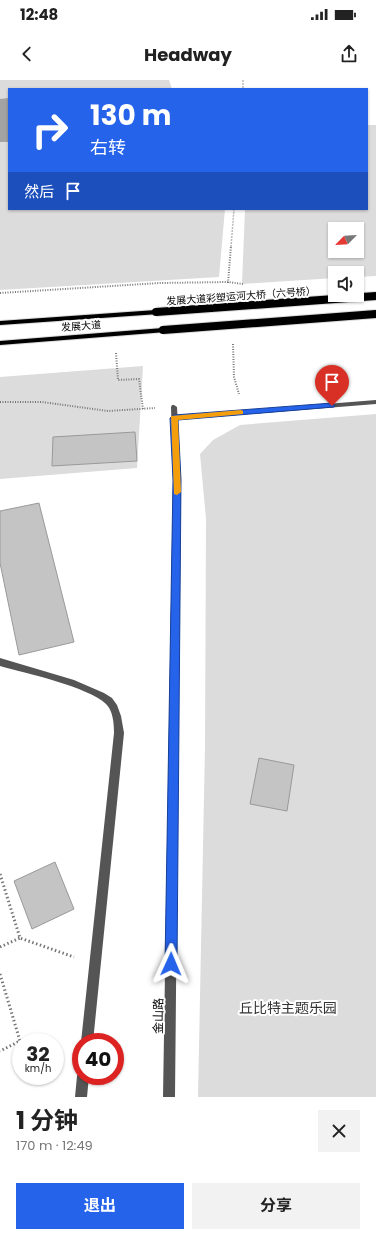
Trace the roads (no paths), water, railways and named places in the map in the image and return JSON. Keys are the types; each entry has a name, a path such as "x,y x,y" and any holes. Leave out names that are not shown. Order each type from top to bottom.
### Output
{"main road":[{"name":"发展大道彩塑运河大桥（六号桥）","path":"156,312 376,296"},
{"name":"发展大道","path":"0,323 156,312"},
{"name":"发展大道","path":"0,343 376,314"}],"street":[{"path":"174,418 376,402"},
{"name":"金山路","path":"169,1097 177,480 174,407"},
{"path":"0,662 96,692 109,702 117,716 119,733 88,1033"},
{"path":"81,1097 82,1085"}],"park label":[{"name":"丘比特主题乐园","path":"288,1008"}]}
